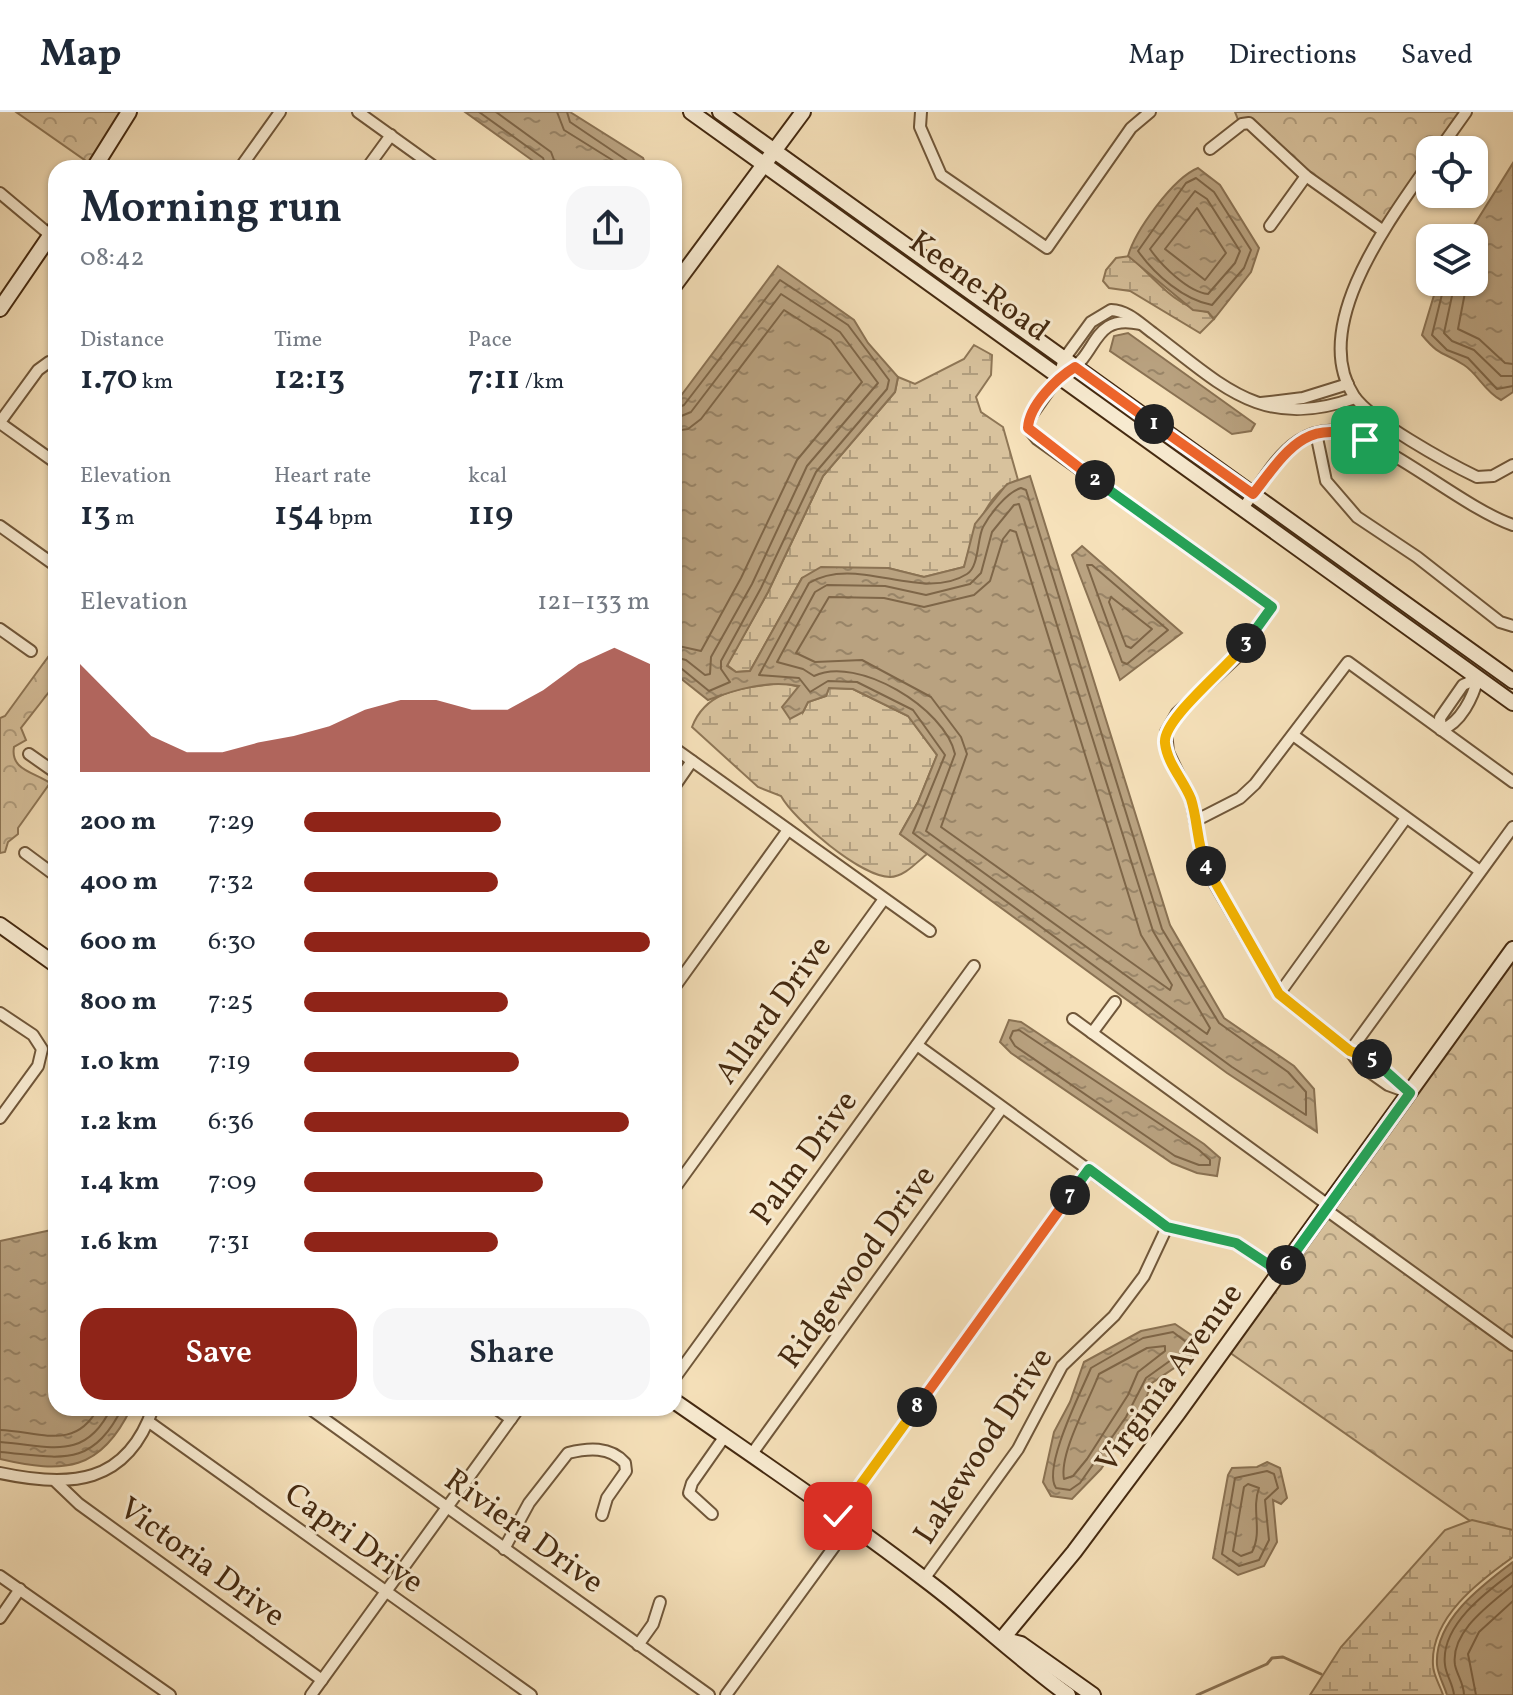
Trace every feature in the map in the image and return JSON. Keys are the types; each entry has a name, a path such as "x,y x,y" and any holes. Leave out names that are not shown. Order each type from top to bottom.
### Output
{"main road":[{"path":"99,160 129,112"},
{"name":"Keene Road","path":"691,112 1512,702"},
{"path":"704,112 752,147 774,151"},
{"path":"720,112 774,151"},
{"path":"682,275 803,112"},
{"name":"Keene Road","path":"774,151 1513,681"},
{"path":"764,165 786,168 860,221 898,240"},
{"path":"0,309 48,243"},
{"path":"0,925 48,959"},
{"name":"Virginia Avenue","path":"1002,1639 1074,1552 1513,949"},
{"path":"682,1406 924,1579 1002,1639 1013,1655 1068,1695"},
{"path":"1002,1639 1021,1644 1093,1695"}],"street":[{"path":"246,160 280,112"},
{"path":"358,112 425,160"},
{"path":"921,112 920,127 941,175 1047,248 1126,134 1150,112"},
{"path":"1449,136 1466,112"},
{"path":"1210,149 1242,124 1249,123 1306,176 1382,230"},
{"path":"373,160 391,135"},
{"path":"1270,226 1306,176"},
{"path":"1416,182 1382,230 1362,267 1348,308 1343,350 1348,384 1355,398 1377,417 1477,477 1493,476 1513,465"},
{"path":"0,193 48,230"},
{"path":"1355,398 1322,408 1286,411 1261,403 1224,386 1124,312 1104,312 1091,322 1069,363 1028,423 1032,434 1272,607 1236,658 1177,713 1166,732 1168,752 1191,800 1203,860 1279,994 1350,1051 1368,1056 1394,1075 1410,1093"},
{"path":"48,363 38,370 0,422 48,457"},
{"path":"1261,403 1318,394 1348,384"},
{"path":"1318,394 1322,408"},
{"path":"1243,508 1297,442 1316,433 1333,431 1365,440 1471,505 1513,525"},
{"path":"1316,433 1326,481 1357,517 1417,557 1500,622 1513,626"},
{"path":"0,526 48,560"},
{"path":"0,629 31,651"},
{"path":"1195,821 1240,798 1255,784 1348,662 1513,782"},
{"path":"1441,730 1452,726 1474,693 1478,678"},
{"path":"1293,735 1480,871"},
{"path":"29,754 48,767"},
{"path":"682,754 930,931"},
{"path":"682,775 692,761"},
{"path":"1279,994 1406,818"},
{"path":"1350,1051 1513,827"},
{"path":"682,977 788,830"},
{"path":"25,853 48,870"},
{"name":"Allard Drive","path":"682,1178 884,899"},
{"name":"Palm Drive","path":"682,1368 974,966"},
{"path":"1092,1033 1115,1002"},
{"path":"0,1013 33,1035 42,1049 38,1066 0,1118"},
{"path":"1073,1019 1513,1345"},
{"path":"917,1045 1167,1227 1236,1243 1280,1272"},
{"name":"Ridgewood Drive","path":"751,1455 1002,1108"},
{"path":"726,1695 1089,1169"},
{"name":"Lakewood Drive","path":"924,1579 1018,1449 1062,1366 1114,1316 1144,1276 1167,1227"},
{"path":"2,1477 56,1482 82,1480 108,1470 131,1449 151,1416"},
{"name":"Riviera Drive","path":"320,1416 709,1695"},
{"path":"507,1416 511,1419"},
{"path":"311,1695 513,1416"},
{"name":"Capri Drive","path":"149,1422 531,1695"},
{"path":"712,1514 689,1493 692,1483 725,1436"},
{"path":"504,1549 529,1503 568,1453 611,1451 625,1463 626,1471 607,1498 602,1515"},
{"name":"Victoria Drive","path":"56,1482 79,1504 322,1680"},
{"path":"0,1576 170,1695"},
{"path":"0,1618 20,1589"},
{"path":"638,1645 653,1624 660,1602"}],"green space":[{"path":"16,112 122,112 91,160 85,160"},
{"path":"1235,112 1469,112 1450,136 1416,136 1416,180 1381,224 1239,122"},
{"path":"1130,256 1175,298 1208,312 1214,319 1200,333 1130,291 1109,288 1103,281 1106,270 1116,258"},
{"path":"974,345 992,355 991,375 976,397 981,412 1003,427 1018,480 997,494 989,505 976,530 964,567 924,577 888,568 802,578 750,671 736,672 727,665 768,592 823,476 895,392 898,377 915,384 964,359"},
{"path":"48,657 48,693 21,728 26,740 14,747 14,755 19,766 48,782 48,786 18,828 18,834 8,842 5,852 0,853 0,718 5,716"},
{"path":"782,683 800,687 803,712 808,702 826,696 829,688 853,689 908,716 937,755 918,802 900,834 927,854 905,872 890,877 878,875 846,858 799,819 781,796 758,787 692,727 707,704 718,697 742,689"},
{"path":"1513,961 1513,1551 1229,1352"},
{"path":"1472,1520 1513,1530 1513,1557 1459,1602 1439,1632 1433,1665 1443,1695 1310,1695 1341,1647 1445,1530"}],"water":[{"path":"465,112 570,112 644,160 532,160"},
{"path":"1513,163 1513,392 1501,400 1469,369 1438,351 1422,335 1434,296 1488,296 1488,224 1475,224 1485,208 1488,208 1488,203"},
{"path":"1198,168 1220,185 1259,248 1251,272 1214,319 1208,312 1193,310 1128,256 1138,233 1156,206 1178,182"},
{"path":"778,266 854,320 868,343 898,377 895,392 823,476 768,592 727,666 736,672 750,671 802,578 821,567 888,568 924,577 964,567 975,524 1007,484 1030,476 1170,925 1224,1018 1294,1066 1314,1089 1317,1132 1227,1073 900,834 918,802 937,755 908,716 853,689 829,688 826,696 808,702 803,712 790,719 782,707 799,686 776,684 753,687 708,700 682,679 682,394"},
{"path":"1128,333 1255,424 1251,431 1232,434 1110,351 1114,336"},
{"path":"1082,546 1182,633 1120,680 1072,555"},
{"path":"1009,1020 1021,1022 1204,1144 1220,1158 1217,1176 1197,1173 1172,1163 1011,1053 1000,1042"},
{"path":"48,1231 48,1416 126,1416 107,1445 78,1463 43,1466 0,1459 0,1241"},
{"path":"1175,1324 1197,1339 1192,1356 1152,1383 1144,1403 1101,1469 1072,1499 1051,1496 1043,1482 1054,1432 1070,1402 1084,1362 1141,1331"},
{"path":"1267,1462 1280,1468 1287,1498 1281,1504 1273,1500 1277,1542 1264,1566 1238,1575 1213,1558 1228,1475 1232,1468 1257,1467"},
{"path":"1513,1562 1513,1695 1447,1695 1437,1665 1443,1634 1462,1606"}],"waterway":[{"path":"1197,1695 1267,1664 1272,1658 1283,1657 1321,1674"}],"route":[{"path":"838,1516 1089,1169 1167,1227 1236,1243 1280,1272 1410,1093 1394,1075 1368,1056 1350,1051 1279,994 1264,973 1203,860 1191,800 1165,742 1170,721 1236,658 1272,607 1037,439 1028,428 1028,423 1059,376 1075,367 1253,494 1297,442 1316,433 1333,431 1349,433 1365,440"}]}
